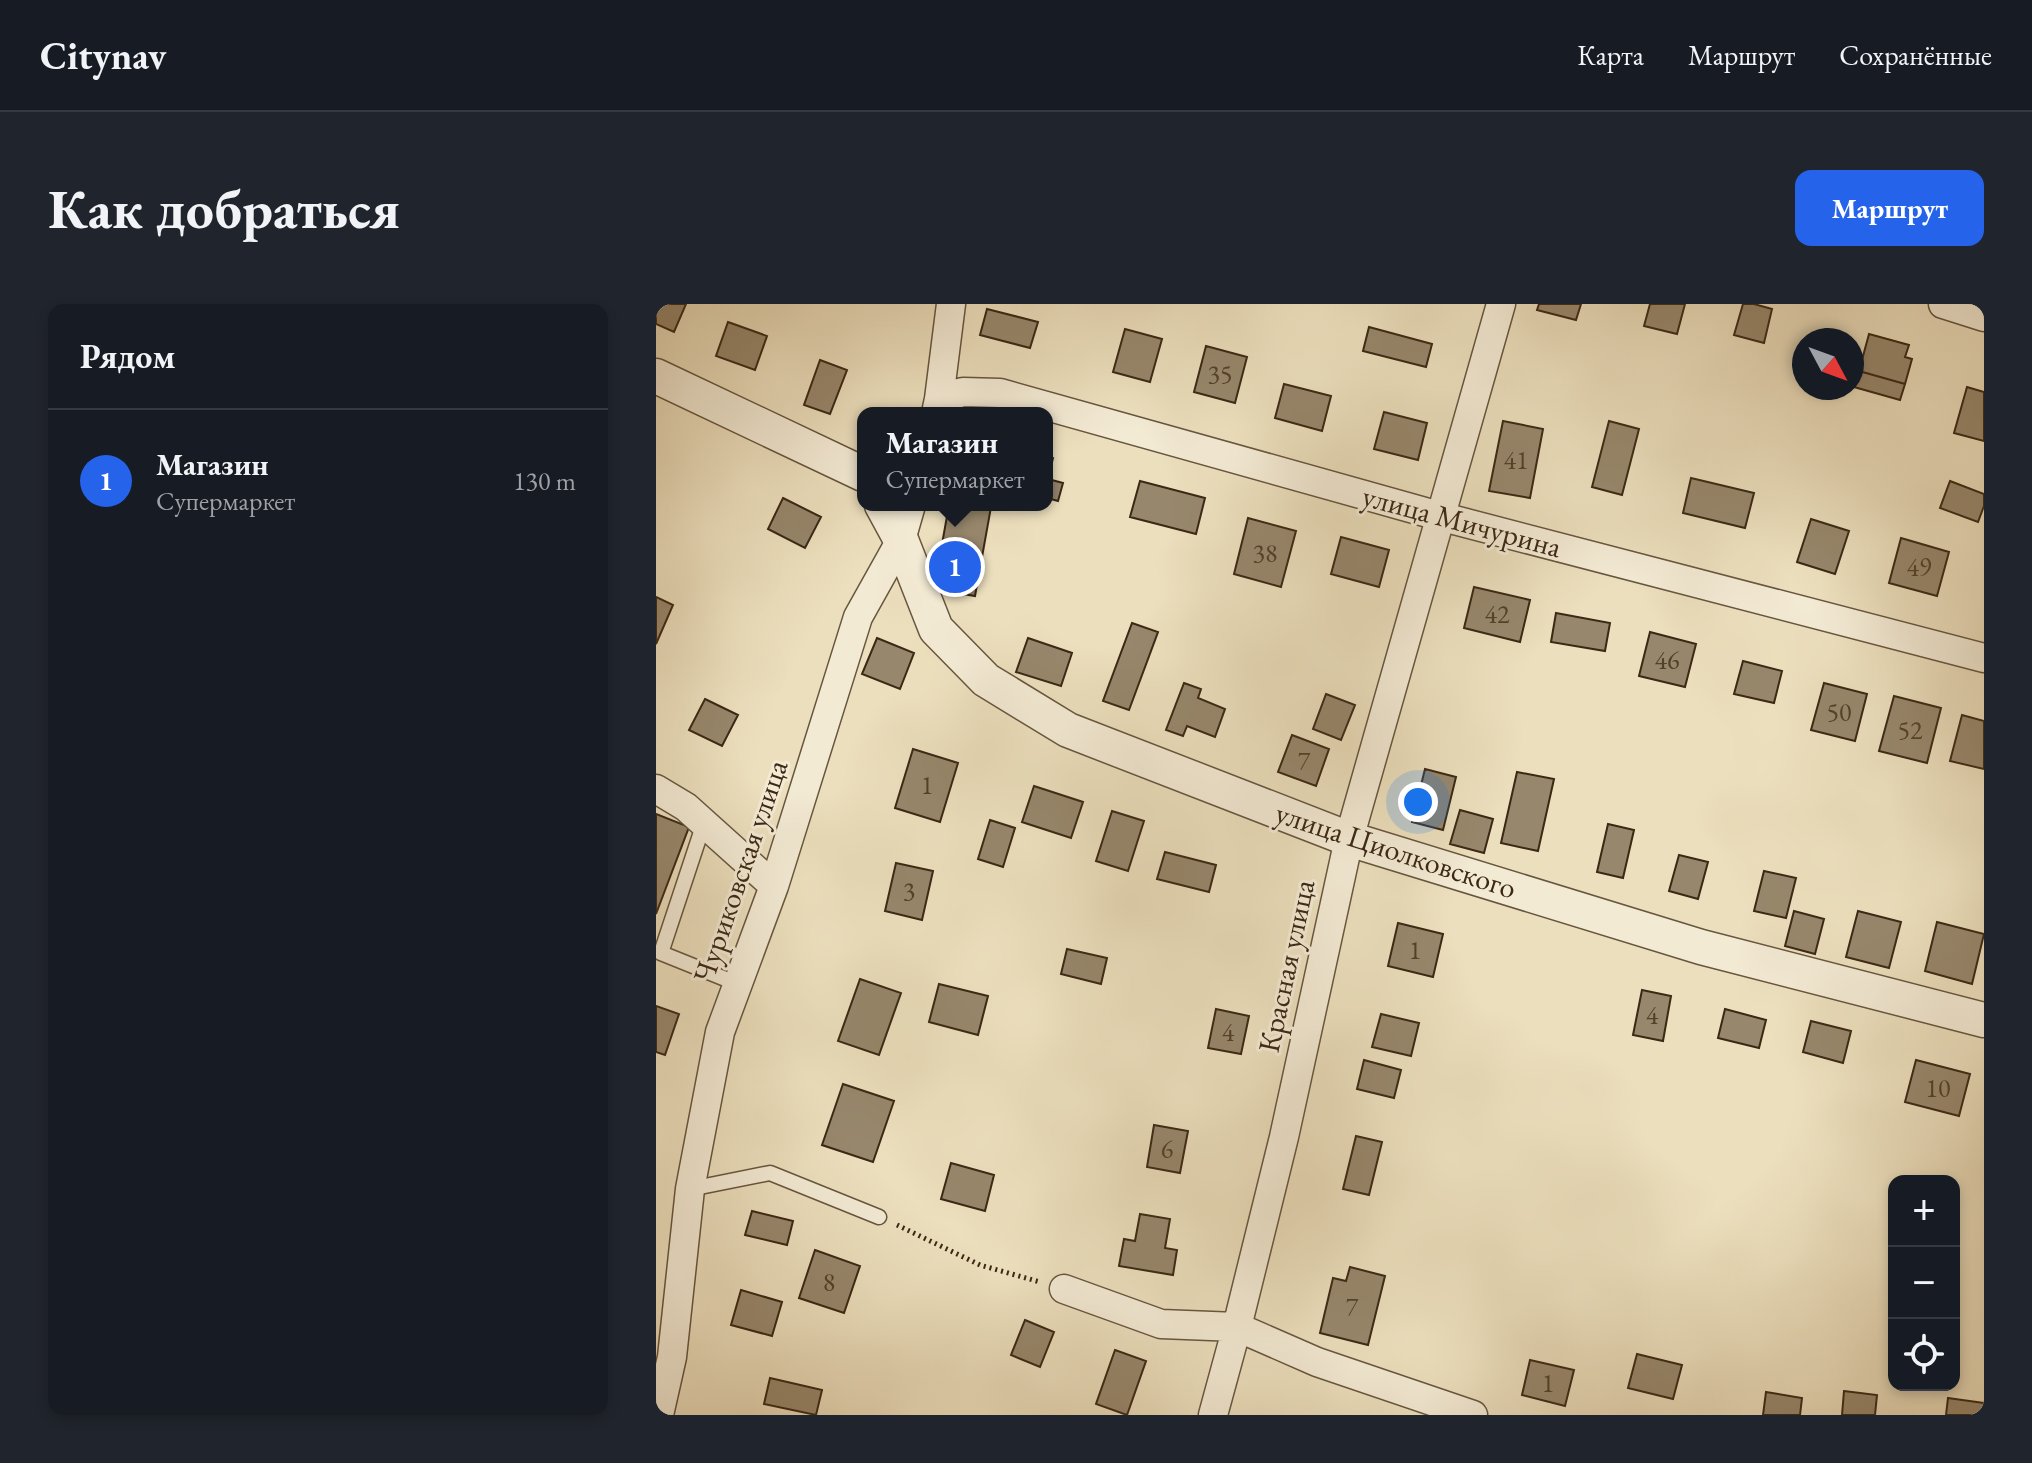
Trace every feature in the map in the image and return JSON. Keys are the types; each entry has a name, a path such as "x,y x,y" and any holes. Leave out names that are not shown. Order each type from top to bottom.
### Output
{"street":[{"path":"938,406 951,304"},
{"name":"Красная улица","path":"1213,1415 1284,1137 1349,839 1501,304"},
{"path":"1943,304 1984,317"},
{"path":"656,376 857,471"},
{"name":"улица Мичурина","path":"938,406 963,392 1000,393 1050,407"},
{"name":"улица Мичурина","path":"1053,408 1439,516 1984,658"},
{"path":"885,511 901,540"},
{"name":"Чуриковская улица","path":"659,1415 672,1357 690,1189 720,1032 774,886 858,617 901,540 909,511"},
{"name":"улица Циолковского","path":"901,540 936,629 986,680 1068,730 1349,839 1701,947 1984,1020"},
{"path":"656,789 686,807 774,886"},
{"path":"1064,1289 1161,1324 1237,1327 1317,1362 1473,1415"}],"lane":[{"path":"704,823 661,953 738,984"},
{"path":"690,1189 770,1173 879,1217"}],"path":[{"path":"879,1217 980,1265 1064,1289"}],"building":[{"path":"656,304 686,304 674,332 656,324"},
{"path":"1539,304 1581,304 1576,320 1537,310"},
{"path":"1650,304 1685,304 1677,334 1644,326"},
{"path":"1743,304 1772,309 1764,343 1734,335"},
{"path":"987,309 1038,322 1030,348 980,335"},
{"path":"728,322 767,336 755,370 716,356"},
{"path":"1369,327 1432,344 1426,367 1363,351"},
{"path":"1125,329 1162,339 1150,382 1113,372"},
{"path":"1869,334 1909,345 1905,357 1912,359 1905,384 1864,372 1864,352"},
{"path":"1206,346 1247,357 1235,403 1194,392"},
{"path":"820,360 847,370 830,414 804,405"},
{"path":"1864,372 1905,384 1900,400 1864,390"},
{"path":"1284,384 1331,396 1322,431 1275,418"},
{"path":"1967,387 1984,392 1984,441 1954,433"},
{"path":"1384,412 1427,423 1418,460 1374,449"},
{"path":"1503,421 1543,429 1530,498 1489,491"},
{"path":"1609,421 1639,429 1622,495 1592,487"},
{"path":"1691,478 1754,493 1745,528 1683,513"},
{"path":"1053,480 1063,483 1058,501 1053,500"},
{"path":"1140,481 1205,498 1196,534 1130,517"},
{"path":"1950,481 1984,494 1984,506 1978,522 1940,508"},
{"path":"783,498 821,517 805,548 768,529"},
{"path":"948,511 990,511 975,596 934,589"},
{"path":"1248,518 1296,531 1281,587 1234,574"},
{"path":"1811,519 1849,531 1835,574 1797,562"},
{"path":"1341,537 1389,550 1379,587 1331,574"},
{"path":"1901,538 1949,552 1937,596 1889,583"},
{"path":"1474,587 1530,600 1520,642 1464,628"},
{"path":"656,597 673,605 656,644"},
{"path":"1556,613 1610,623 1605,651 1551,642"},
{"path":"1132,623 1158,632 1129,710 1103,701"},
{"path":"1650,632 1696,644 1685,687 1639,676"},
{"path":"877,638 914,653 900,689 862,674"},
{"path":"1028,638 1072,653 1061,686 1016,672"},
{"path":"1743,661 1782,671 1774,703 1734,694"},
{"path":"1184,683 1201,689 1198,698 1225,709 1215,737 1187,726 1183,736 1166,730"},
{"path":"1824,683 1867,694 1855,741 1811,730"},
{"path":"1326,694 1355,705 1341,740 1313,729"},
{"path":"1894,696 1941,708 1927,763 1879,751"},
{"path":"705,699 738,715 722,746 689,730"},
{"path":"1962,715 1984,721 1984,769 1950,761"},
{"path":"1292,735 1329,749 1316,786 1278,772"},
{"path":"913,749 958,763 940,822 895,808"},
{"path":"1425,769 1456,777 1443,830 1412,822"},
{"path":"1517,772 1554,779 1538,851 1501,843"},
{"path":"1034,786 1083,802 1071,838 1022,822"},
{"path":"1460,810 1493,819 1484,853 1450,844"},
{"path":"1112,811 1144,821 1128,871 1096,861"},
{"path":"656,814 689,827 656,914"},
{"path":"990,820 1015,828 1003,867 978,859"},
{"path":"1608,824 1634,830 1623,878 1597,872"},
{"path":"1165,852 1216,865 1209,892 1157,879"},
{"path":"1679,855 1708,862 1698,899 1669,891"},
{"path":"896,863 933,871 922,920 885,911"},
{"path":"1764,871 1796,878 1786,918 1754,911"},
{"path":"1794,911 1824,919 1815,954 1785,946"},
{"path":"1858,911 1901,922 1889,968 1846,957"},
{"path":"1937,922 1984,934 1972,984 1925,971"},
{"path":"1398,923 1443,934 1433,977 1388,966"},
{"path":"1067,949 1107,958 1101,984 1061,974"},
{"path":"860,979 901,993 879,1055 838,1041"},
{"path":"939,984 988,996 978,1035 929,1022"},
{"path":"1642,990 1671,996 1663,1041 1633,1035"},
{"path":"656,1006 679,1014 665,1055 656,1052"},
{"path":"1216,1009 1249,1016 1241,1054 1208,1048"},
{"path":"1725,1009 1766,1020 1759,1048 1718,1038"},
{"path":"1381,1014 1419,1023 1411,1056 1372,1047"},
{"path":"1811,1021 1851,1031 1843,1063 1803,1052"},
{"path":"1364,1060 1401,1070 1394,1098 1357,1089"},
{"path":"1916,1060 1970,1074 1959,1116 1905,1102"},
{"path":"843,1084 894,1101 873,1162 822,1145"},
{"path":"1154,1125 1188,1131 1180,1173 1147,1167"},
{"path":"1356,1136 1382,1142 1369,1195 1343,1189"},
{"path":"951,1163 994,1175 985,1211 941,1199"},
{"path":"752,1211 793,1221 787,1245 745,1235"},
{"path":"1140,1214 1170,1219 1165,1248 1177,1250 1173,1275 1119,1266 1124,1239 1135,1241"},
{"path":"815,1250 860,1266 844,1313 799,1298"},
{"path":"1350,1267 1385,1276 1368,1345 1320,1333 1333,1278 1346,1281"},
{"path":"741,1290 782,1302 772,1336 731,1325"},
{"path":"1025,1320 1054,1332 1040,1367 1011,1355"},
{"path":"1115,1350 1146,1361 1127,1415 1096,1404"},
{"path":"1637,1354 1682,1365 1673,1399 1628,1388"},
{"path":"1530,1360 1574,1370 1565,1406 1522,1395"},
{"path":"770,1378 822,1390 816,1415 764,1404"},
{"path":"1844,1391 1877,1395 1875,1415 1842,1415"},
{"path":"1766,1392 1802,1398 1800,1415 1763,1415"},
{"path":"1948,1398 1984,1403 1984,1415 1946,1415"}],"place":[{"name":"Магазин","path":"955,567"}]}
